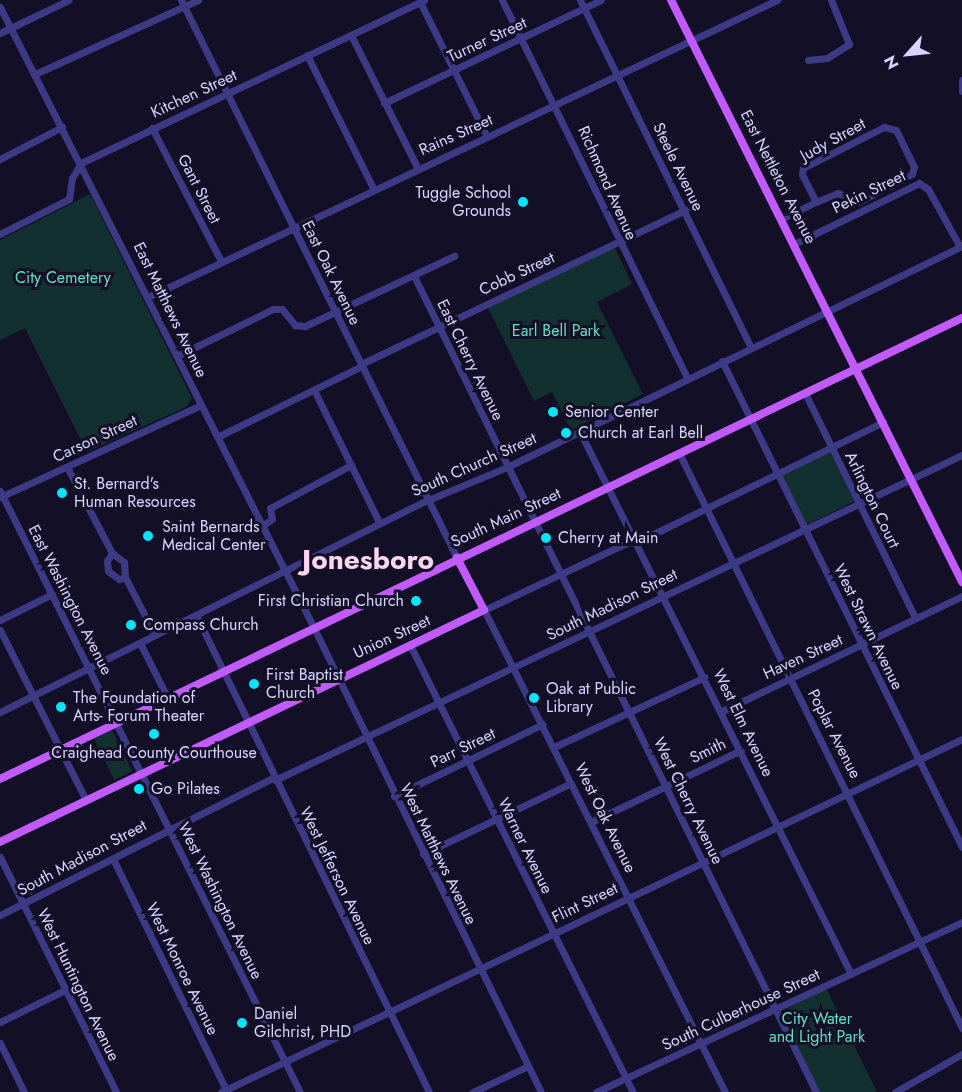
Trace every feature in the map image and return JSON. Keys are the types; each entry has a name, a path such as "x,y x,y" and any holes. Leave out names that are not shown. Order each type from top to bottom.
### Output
{"main road":[{"name":"East Nettleton Avenue","path":"671,0 858,368 962,582"},
{"name":"South Main Street","path":"0,779 313,626 962,318"},
{"name":"West Oak Avenue","path":"457,558 484,610"},
{"name":"Union Street","path":"0,842 246,721 484,610"}],"street":[{"path":"0,33 69,0"},
{"path":"35,74 182,3 198,0"},
{"name":"Richmond Avenue","path":"502,0 687,378"},
{"name":"Steele Avenue","path":"580,0 751,347"},
{"name":"Turner Street","path":"384,103 601,0"},
{"name":"Rains Street","path":"148,297 417,167 692,41 762,3 777,0"},
{"path":"808,60 826,58 849,44 831,0"},
{"path":"422,1 486,135"},
{"name":"Kitchen Street","path":"81,163 422,1"},
{"name":"East Oak Avenue","path":"182,3 457,558"},
{"name":"East Matthews Avenue","path":"0,7 81,163 313,626"},
{"path":"351,35 417,167"},
{"path":"308,55 373,188"},
{"path":"962,81 962,91"},
{"path":"0,159 62,127"},
{"name":"Judy Street","path":"782,219 838,193 859,202 910,177 914,167 896,130 884,127 803,168 802,174 816,202"},
{"name":"Gant Street","path":"152,128 222,261"},
{"path":"0,234 69,199 72,178 81,163"},
{"name":"Pekin Street","path":"794,244 919,183 928,189 961,247"},
{"name":"Cobb Street","path":"217,437 439,326 685,210"},
{"name":"South Church Street","path":"0,712 285,570 429,501 507,467 828,309 961,247"},
{"path":"177,356 273,309 282,309 300,327 454,256"},
{"name":"East Cherry Avenue","path":"414,276 534,522"},
{"name":"West Strawn Avenue","path":"722,361 962,847"},
{"path":"314,390 381,524"},
{"name":"Arlington Court","path":"805,393 915,618"},
{"name":"Carson Street","path":"1,495 68,467 201,405"},
{"name":"Union Street","path":"484,610 707,508 884,422"},
{"name":"West Elm Avenue","path":"579,430 705,677 851,974"},
{"name":"Poplar Avenue","path":"679,453 961,1025"},
{"name":"South Madison Street","path":"0,915 112,859 117,853 962,455"},
{"path":"262,526 272,519 270,508 351,465"},
{"path":"68,467 112,553 124,562 125,577 155,635"},
{"name":"East Washington Avenue","path":"1,495 117,722"},
{"name":"West Cherry Avenue","path":"534,522 816,1092"},
{"path":"112,553 107,561 108,571 119,579 125,577"},
{"path":"0,620 52,594"},
{"name":"Haven Street","path":"722,711 962,597"},
{"name":"West Oak Avenue","path":"484,610 725,1092"},
{"name":"West Jefferson Avenue","path":"196,615 429,1092"},
{"name":"West Matthews Avenue","path":"313,626 394,796 541,1092"},
{"path":"0,630 35,695 86,800"},
{"path":"140,642 167,697"},
{"name":"Warner Avenue","path":"410,645 633,1092"},
{"path":"554,747 705,677"},
{"name":"West Washington Avenue","path":"117,722 300,1092"},
{"name":"Parr Street","path":"394,796 543,724"},
{"name":"Flint Street","path":"225,1091 284,1060 962,739"},
{"name":"Smith","path":"591,822 741,750"},
{"path":"423,854 571,783"},
{"name":"West Huntington Avenue","path":"0,856 116,1092"},
{"name":"West Monroe Avenue","path":"112,859 225,1091"},
{"name":"South Culberhouse Street","path":"596,1092 962,922"},
{"path":"0,1022 65,990"},
{"path":"0,1043 24,1092"},
{"path":"895,1092 962,1054"},
{"path":"473,1092 528,1066"}],"green space":[{"name":"City Cemetery","path":"90,194 192,398 186,407 87,452 25,328 0,340 0,240"},
{"name":"Earl Bell Park","path":"614,246 632,284 597,302 643,394 571,430 552,392 534,401 488,308"},
{"path":"830,452 854,501 805,526 781,476"},
{"path":"112,730 132,771 114,780 94,739"},
{"name":"City Water and Light Park","path":"826,988 877,1092 818,1092 779,1013"}],"place":[{"name":"Tuggle School Grounds","path":"523,202"},
{"name":"Senior Center","path":"553,412"},
{"name":"Church at Earl Bell","path":"566,433"},
{"name":"St. Bernard's Human Resources","path":"62,493"},
{"name":"Saint Bernards Medical Center","path":"148,536"},
{"name":"Cherry at Main","path":"546,538"},
{"name":"First Christian Church","path":"416,601"},
{"name":"Compass Church","path":"131,625"},
{"name":"First Baptist Church","path":"254,684"},
{"name":"Oak at Public Library","path":"534,698"},
{"name":"The Foundation of Arts- Forum Theater","path":"61,707"},
{"name":"Craighead County Courthouse","path":"154,734"},
{"name":"Go Pilates","path":"139,789"},
{"name":"Daniel Gilchrist, PHD","path":"242,1023"}],"district":[{"name":"Jonesboro","path":"368,560"}]}
